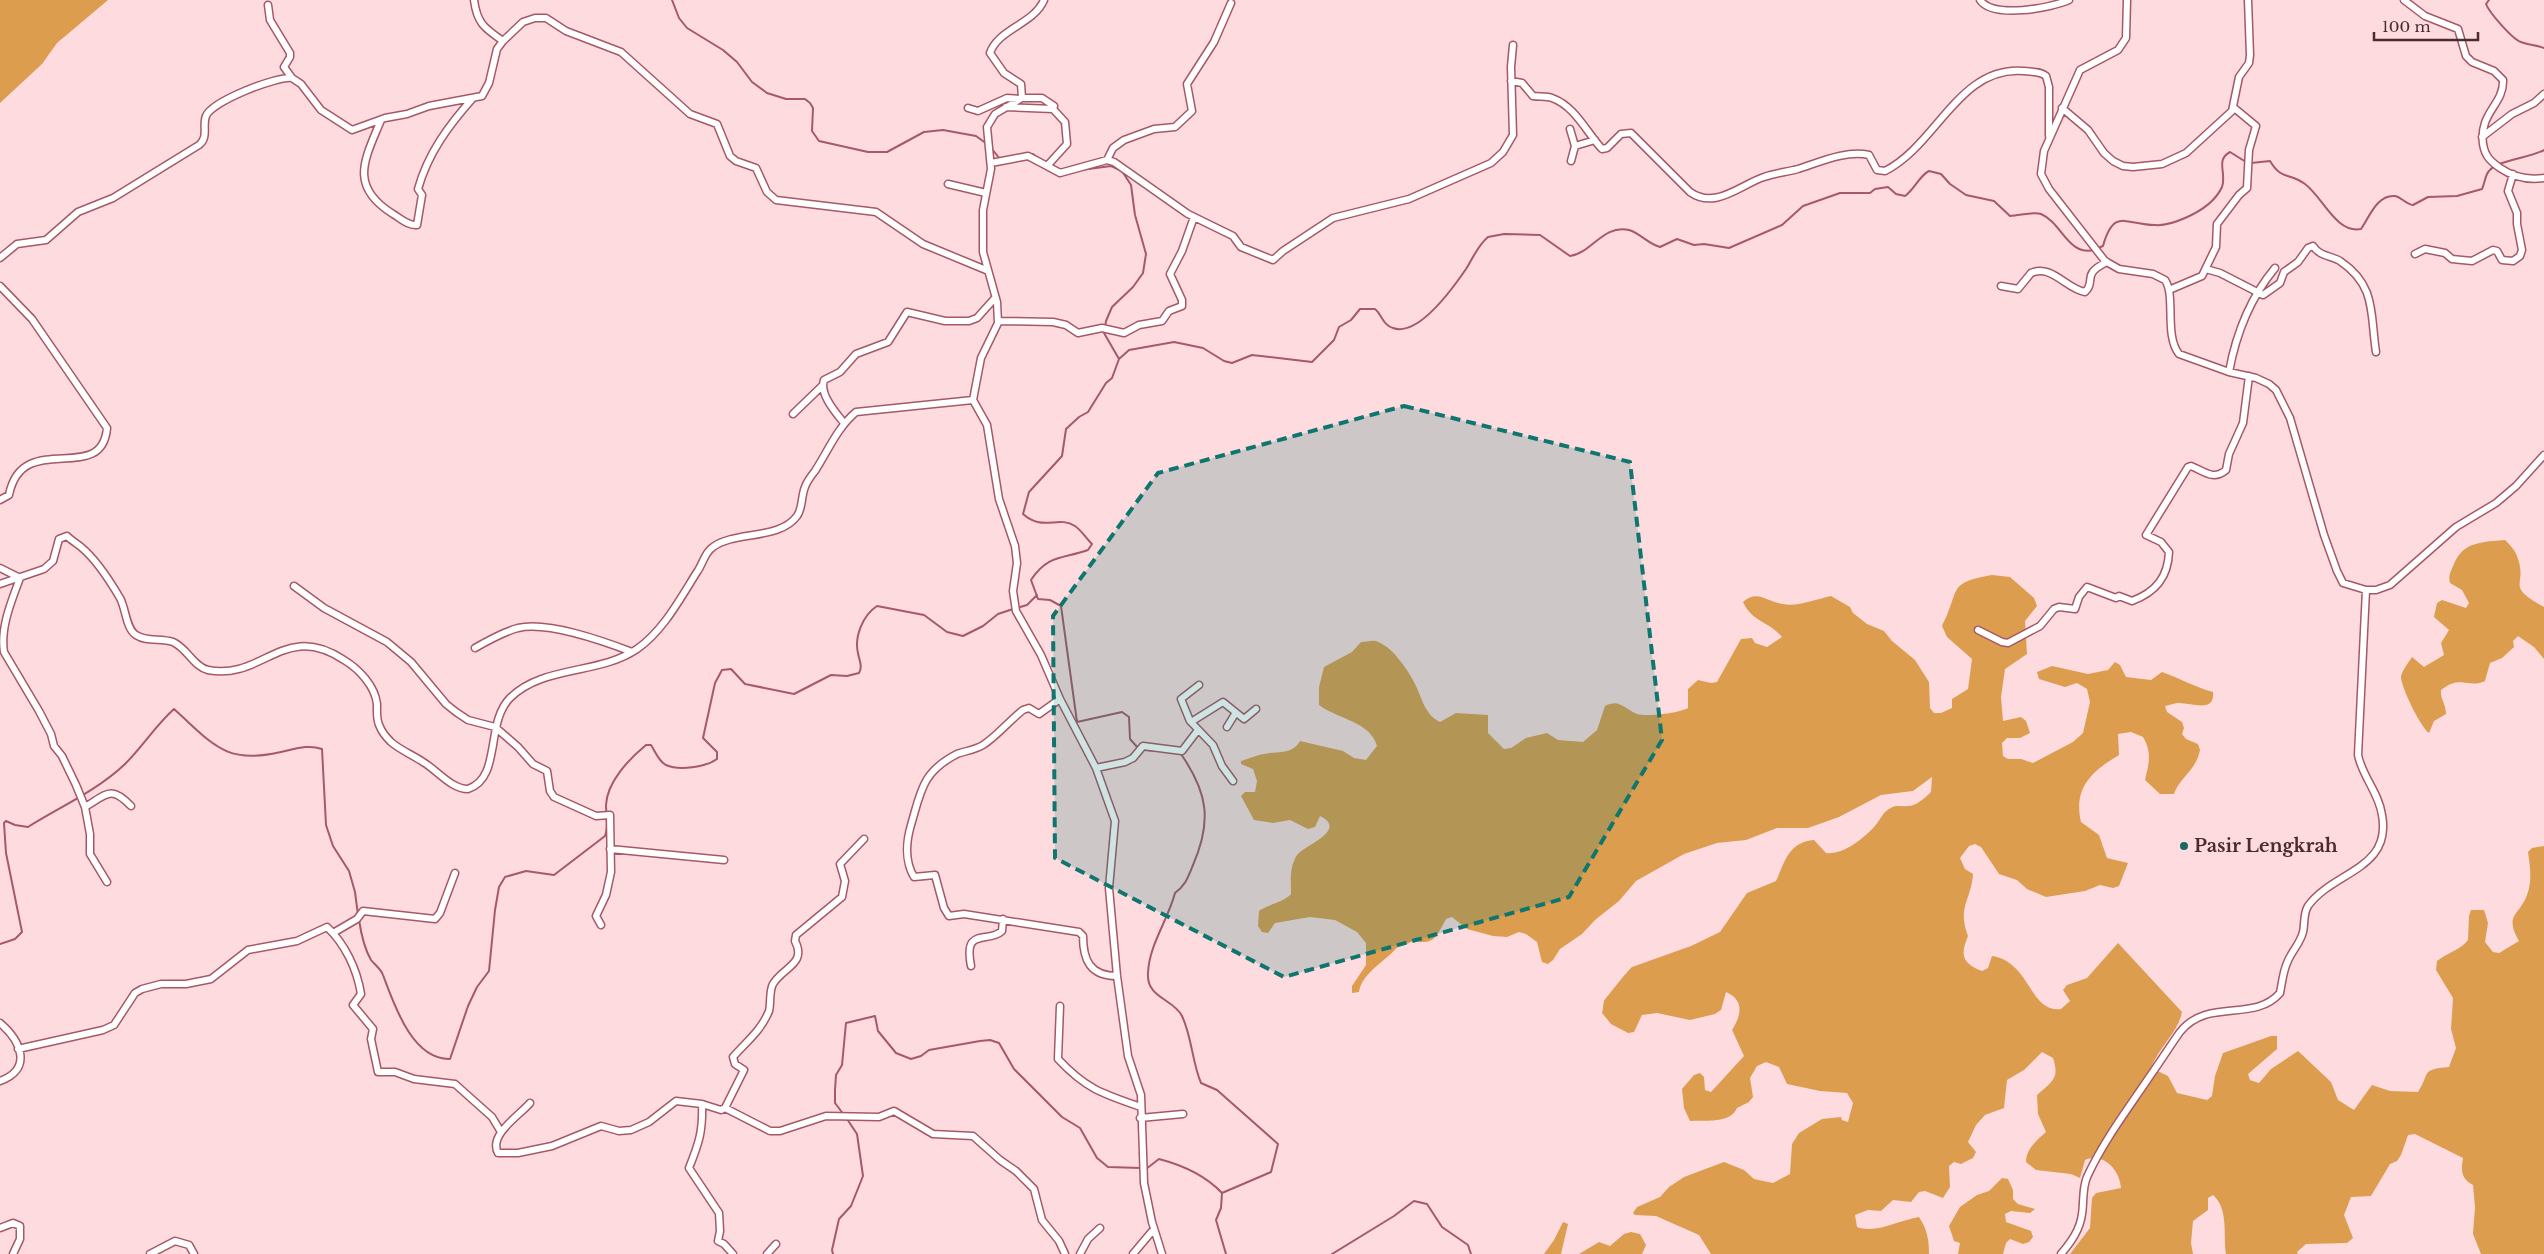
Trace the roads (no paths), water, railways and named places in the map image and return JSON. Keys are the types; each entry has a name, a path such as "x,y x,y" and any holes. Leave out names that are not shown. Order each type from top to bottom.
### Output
{"street":[{"path":"474,0 476,15 480,22 502,41"},
{"path":"1021,99 1022,84 1004,73 990,56 990,50 1003,37 1034,14 1044,0"},
{"path":"1980,0 1983,4 1996,8 2024,10 2046,8 2069,0"},
{"path":"2126,0 2126,38 2118,50 2080,70 2048,142 2041,164 2041,174 2049,189 2107,262 2127,271 2162,277 2170,290 2169,310 2177,351 2184,357 2229,372 2249,376 2269,384 2279,396 2290,418 2336,571 2344,582 2366,590 2376,590 2390,585 2456,527 2496,503 2516,486 2544,455"},
{"path":"2062,108 2088,130 2104,153 2113,161 2133,167 2162,164 2181,157 2225,118 2233,107 2239,77 2249,63 2248,0"},
{"path":"2404,0 2425,16 2458,29 2466,56 2472,62 2494,71 2503,80 2503,88 2482,125 2482,137 2489,160 2513,174 2532,180 2544,178"},
{"path":"1107,160 1112,148 1124,140 1154,129 1175,127 1192,111 1187,84 1214,42 1231,3"},
{"path":"268,5 270,20 290,53 284,67 292,78 301,84 321,110 352,130 429,106 482,96 487,90 497,50 502,41 524,22 535,18 546,18 566,32 620,52 690,114 718,124 730,156 736,161 756,168 767,192 776,200 876,212 923,244 986,270"},
{"path":"991,163 1027,156 1057,172 1066,173 1107,160 1114,162 1194,217 1230,234 1241,247 1267,260 1274,260 1283,251 1333,218 1409,200 1491,163 1503,152 1513,135 1511,81 1513,45"},
{"path":"1511,81 1522,83 1533,96 1550,98 1565,106 1583,124 1602,149 1605,149 1621,134 1631,132 1698,198 1724,197 1765,176 1849,154 1869,154 1877,170 1882,172 1891,168 1916,146 1973,85 1999,71 2040,72 2046,76 2049,87 2048,142"},
{"path":"0,258 17,244 46,240 78,212 113,198 200,145 204,138 206,115 212,108 230,98 266,83 292,78"},
{"path":"2482,137 2516,112 2534,103 2544,94"},
{"path":"381,120 363,167 363,180 376,200 388,210 412,226 417,225 422,195 418,189 424,167 445,129 473,98"},
{"path":"968,108 978,111 1007,98 1042,98 1054,106 1053,109 1065,122 1067,144 1046,166"},
{"path":"1021,99 995,114 987,127 991,163 982,218 982,252 995,298 998,321 996,329 981,358 973,400 987,424 999,499 1016,546 1017,563 1013,600 1016,611 1041,654 1060,699 1096,768 1116,825 1109,888 1116,976 1128,1056 1140,1090 1143,1169 1154,1229 1162,1254"},
{"path":"1006,107 1053,109"},
{"path":"2170,290 2198,279 2206,269 2216,247 2217,224 2249,183 2249,150 2256,126 2233,107"},
{"path":"1570,129 1575,146 1571,162"},
{"path":"1575,146 1595,140"},
{"path":"2415,254 2425,249 2445,253 2452,259 2472,261 2493,250 2497,251 2502,260 2513,261 2520,256 2522,250 2516,224 2517,213 2508,191 2513,174"},
{"path":"948,184 986,194"},
{"path":"998,321 1053,322 1066,325 1079,333 1102,328 1124,333 1139,325 1162,322 1169,311 1182,306 1182,300 1170,274 1182,251 1194,217"},
{"path":"2206,269 2220,273 2258,294 2264,295 2277,285 2284,272 2312,246 2319,253 2336,259 2352,270 2368,293 2372,306 2372,335 2376,352"},
{"path":"2001,286 2018,289 2031,273 2041,271 2055,275 2079,291 2084,292 2088,287 2093,271 2107,262"},
{"path":"2229,372 2237,334 2258,294 2258,288 2276,268"},
{"path":"0,286 32,319 107,428 104,443 96,453 68,459 49,459 32,462 25,466 15,479 7,497 0,500"},
{"path":"793,414 822,386 824,380 840,372 856,354 888,342 906,313 915,312 945,321 969,321 977,318 995,298"},
{"path":"1978,630 2008,643 2040,626 2059,606 2075,608 2079,597 2087,587 2110,597 2126,597 2132,601 2157,588 2169,564 2169,552 2161,542 2146,535 2188,467 2211,476 2226,470 2230,454 2243,424 2249,376"},
{"path":"822,386 829,403 844,423"},
{"path":"0,584 44,569 51,564 62,537 66,536 81,547 113,586 126,609 132,632 142,638 172,642 206,669 240,668 286,647 296,645 316,648 342,658 356,668 373,692 377,703 378,725 387,737 458,787 468,789 482,781 489,763 495,727 505,704 521,690 539,680 593,667 638,649 668,619 712,547 725,541 780,528 795,518 800,509 806,484 844,423 856,412 973,400"},
{"path":"0,568 20,578"},
{"path":"20,578 6,617 2,645 4,652 40,711 85,807 90,834 90,854 107,882"},
{"path":"294,586 324,608 387,642 411,662 446,704 456,712 468,720 495,727 518,747 533,764 547,771 550,791 554,797 596,816 610,815 611,872 609,885 596,914 601,925"},
{"path":"2061,1254 2076,1234 2081,1221 2084,1190 2090,1172 2118,1121 2180,1032 2204,1014 2257,1007 2277,996 2280,993 2287,962 2300,939 2308,906 2324,891 2371,858 2380,849 2383,816 2376,796 2360,766 2358,755 2366,590"},
{"path":"475,648 504,633 519,628 537,627 576,635 632,652"},
{"path":"1199,685 1181,698 1191,722 1212,745 1222,766 1233,781"},
{"path":"1060,699 1040,714 1029,708 1023,710 984,744 944,763 926,780 916,804 906,843 914,877 934,875 944,908 949,916 963,914 1079,932 1083,936 1083,950 1089,966 1097,972 1116,976"},
{"path":"1191,722 1223,702 1236,714 1246,718 1256,709"},
{"path":"1227,727 1236,714"},
{"path":"1096,768 1125,762 1133,758 1141,747 1182,751 1198,730"},
{"path":"85,807 111,792 118,794 131,806"},
{"path":"724,1108 744,1070 735,1064 733,1057 757,1033 769,1010 773,984 799,956 800,949 795,941 796,935 842,897 845,882 840,864 864,839"},
{"path":"610,848 724,860"},
{"path":"333,933 357,919 363,911 435,920 440,913 455,873"},
{"path":"971,966 969,950 974,941 981,936 1002,932 1003,919"},
{"path":"18,1049 102,1030 114,1025 135,993 142,989 161,984 193,983 211,979 248,950 297,941 310,937 325,927 333,933 348,953 356,973 362,994 353,1004 373,1029 371,1039 378,1072 399,1072 414,1079 455,1084 492,1117 502,1132"},
{"path":"1060,1006 1058,1059 1076,1078 1097,1092 1140,1106"},
{"path":"0,1023 11,1035 21,1057 18,1070 12,1076 0,1081"},
{"path":"530,1103 502,1132 496,1142 497,1152 500,1154 518,1153 552,1146 594,1127 601,1126 619,1131 631,1130 648,1122 676,1101 702,1104 720,1110 724,1108 770,1131 780,1131 820,1117 882,1117 894,1111 933,1134 973,1136 1000,1160 1016,1171 1033,1188 1042,1220 1059,1241 1065,1254"},
{"path":"702,1104 703,1124 700,1141 689,1168 719,1213 720,1231 718,1242 724,1244 733,1254"},
{"path":"1140,1118 1183,1114"},
{"path":"0,1228 13,1223 20,1226 20,1239 13,1254"},
{"path":"1080,1254 1086,1241 1100,1228"},
{"path":"1133,1254 1154,1229"},
{"path":"150,1254 175,1241 189,1245 194,1254"},
{"path":"767,1254 776,1244"}],"waterway":[{"path":"672,0 679,18 687,28 723,50 737,62 752,82 767,93 786,99 805,99 810,103 813,108 812,131 819,141 868,152 887,152 924,132 943,130 976,136 987,144"},
{"path":"2489,0 2486,4 2491,13 2512,36 2521,42 2544,48"},
{"path":"992,149 1000,159"},
{"path":"2251,163 2270,161 2282,174 2305,184 2344,226 2352,229 2361,229 2378,203 2389,196 2395,196 2413,205 2428,197 2457,196 2482,189 2487,175 2493,167 2544,150"},
{"path":"2098,248 2103,246 2107,234 2117,222 2129,221 2163,225 2196,213 2211,202 2222,187 2222,163 2226,155 2230,152 2246,162"},
{"path":"1028,154 1033,154 1039,159"},
{"path":"1081,170 1111,166 1122,171 1131,185 1135,215 1146,254 1143,273 1133,287 1112,307 1106,321 1104,333 1119,359"},
{"path":"1048,170 1057,174"},
{"path":"1139,749 1130,739 1129,717 1122,712 1077,722 1061,606 1050,600 1038,599 1031,580 1050,561 1088,550 1092,544 1075,526 1069,523 1037,522 1023,514 1029,492 1062,456 1066,429 1079,417 1088,412 1106,383 1112,378 1119,359 1129,350 1174,342 1203,348 1224,361 1232,363 1252,355 1312,362 1334,340 1339,327 1351,320 1360,309 1375,309 1387,325 1393,328 1403,329 1424,318 1453,288 1478,248 1488,237 1504,234 1540,235 1570,256 1578,254 1605,235 1620,229 1633,231 1660,247 1677,239 1694,245 1704,244 1729,248 1782,225 1803,206 1840,193 1870,193 1875,189 1888,187 1896,194 1905,196 1922,176 1929,171 1941,174 1950,184 1966,195 1994,201 2010,216 2041,214 2048,218 2071,244 2085,251 2094,250"},
{"path":"1017,608 1027,605 1037,595"},
{"path":"359,920 363,940 371,960 382,973 406,1028 415,1041 425,1050 437,1057 450,1059 468,1006 477,987 489,971 495,910 499,887 505,877 526,871 554,875 605,836 607,824 606,805 610,788 626,764 646,745 651,745 661,761 671,767 692,767 717,759 717,752 703,738 715,683 722,670 731,669 745,684 794,694 831,675 847,676 859,673 861,665 857,640 864,621 877,606 924,615 947,632 963,636 983,626 998,614 1013,609"},
{"path":"0,944 15,939 22,932 6,853 4,823 6,821 28,827 103,782 125,764 174,709 210,741 221,749 233,753 246,756 281,752 296,748 322,749 326,825 333,846 349,871 355,892 358,915"},
{"path":"1144,750 1159,751"},
{"path":"1181,754 1190,768 1202,795 1205,821 1199,849 1188,877 1182,887 1175,893 1155,943 1149,963 1149,981 1151,988 1178,1010 1182,1016 1201,1083 1217,1090 1278,1144 1271,1172 1222,1193"},
{"path":"844,1115 835,1103 835,1090 836,1075 842,1065 846,1023 875,1016 878,1031 896,1053 911,1059 921,1056 929,1050 980,1041 990,1040 999,1043 1014,1069 1062,1117 1080,1128 1097,1158 1108,1167 1141,1168"},
{"path":"833,1254 832,1250 839,1219 851,1206 863,1176 857,1134 847,1119"},
{"path":"1146,1169 1159,1159 1168,1161 1201,1176 1222,1193 1221,1208 1216,1220 1226,1254"},
{"path":"1332,1254 1394,1216 1414,1201 1427,1204 1442,1227 1468,1245 1471,1254"}],"place":[{"name":"Pasir Lengkrah","path":"2184,846"}]}
